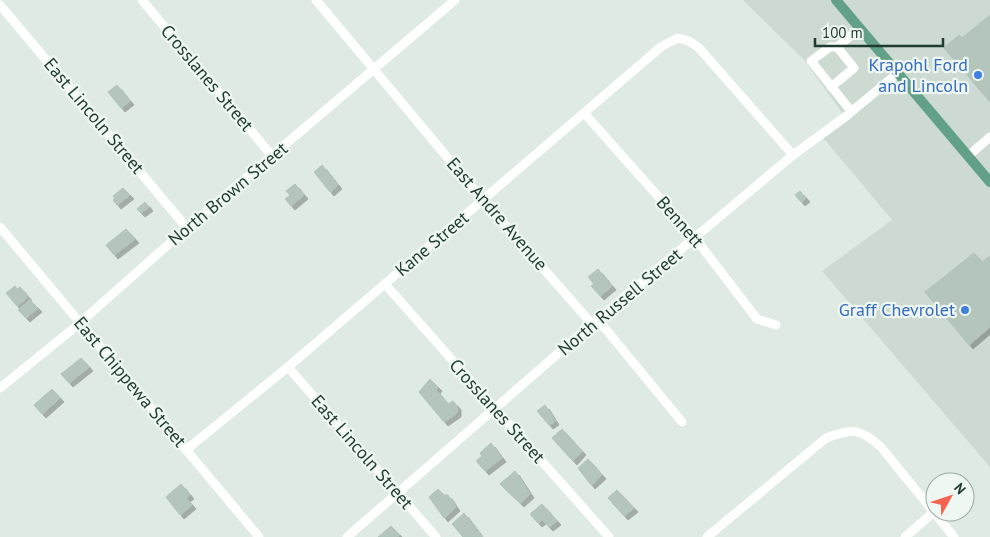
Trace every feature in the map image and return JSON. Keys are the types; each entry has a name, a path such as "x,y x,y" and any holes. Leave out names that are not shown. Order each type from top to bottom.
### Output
{"main road":[{"path":"836,0 990,182"}],"street":[{"name":"Crosslanes Street","path":"142,0 272,156"},
{"name":"East Andre Avenue","path":"316,0 483,200 592,324 604,327 682,422"},
{"name":"North Brown Street","path":"0,388 80,322 187,228 455,0"},
{"name":"East Lincoln Street","path":"0,5 187,228"},
{"path":"851,111 811,62 830,47 836,47 860,28"},
{"name":"Kane Street","path":"186,450 288,367 662,46 678,38 689,41 699,48 794,155"},
{"path":"831,87 854,68 836,47"},
{"name":"North Russell Street","path":"347,537 592,324 794,155 898,73"},
{"name":"Bennett","path":"584,114 696,238 757,319 776,325"},
{"path":"968,156 990,137"},
{"name":"East Chippewa Street","path":"0,227 259,537"},
{"name":"Crosslanes Street","path":"385,284 609,537"},
{"name":"East Lincoln Street","path":"288,367 436,537"},
{"path":"707,537 826,438 846,430 858,431 869,436 925,501"},
{"path":"905,537 925,520"},
{"path":"942,522 954,537"}],"shaded area":[{"path":"743,0 990,0 990,467 822,271 892,220 820,134 845,117 805,61"}],"building":[{"name":"Krapohl Ford and Lincoln","path":"990,15 990,102 944,48 959,35 962,38"},
{"path":"117,85 130,101 121,108 108,92"},
{"path":"322,165 338,185 330,192 314,172"},
{"path":"295,184 304,195 291,206 285,199 290,195 286,191"},
{"path":"123,188 130,195 117,205 113,200 115,199 113,196"},
{"path":"800,191 806,198 801,202 795,195"},
{"path":"145,202 149,207 141,213 137,209"},
{"path":"126,229 135,239 114,255 106,245"},
{"name":"Graff Chevrolet","path":"974,253 982,262 990,256 990,327 969,345 925,292"},
{"path":"598,269 612,286 600,296 591,286 594,284 588,277"},
{"path":"15,286 17,289 20,287 28,297 17,306 6,293"},
{"path":"30,300 38,308 26,318 18,310"},
{"path":"81,358 89,367 69,383 61,374"},
{"path":"430,379 438,387 436,390 448,404 453,401 457,406 457,413 444,422 419,392"},
{"path":"52,389 60,398 42,414 34,405"},
{"path":"545,405 555,421 549,425 537,411"},
{"path":"562,429 582,451 573,461 552,438"},
{"path":"491,443 502,458 485,471 476,461 482,456 480,453"},
{"path":"588,459 602,475 591,485 578,468"},
{"path":"515,471 530,494 520,503 500,484"},
{"path":"181,484 190,495 186,498 192,505 180,515 166,497"},
{"path":"438,489 444,495 448,495 456,507 444,518 429,497"},
{"path":"617,490 634,508 624,516 608,498"},
{"path":"542,504 557,521 549,527 542,520 538,523 530,514"},
{"path":"464,513 482,537 463,537 452,524"},
{"path":"391,526 400,535 398,537 378,537"}],"place":[{"name":"Krapohl Ford and Lincoln","path":"978,75"},
{"name":"Graff Chevrolet","path":"965,310"}]}
